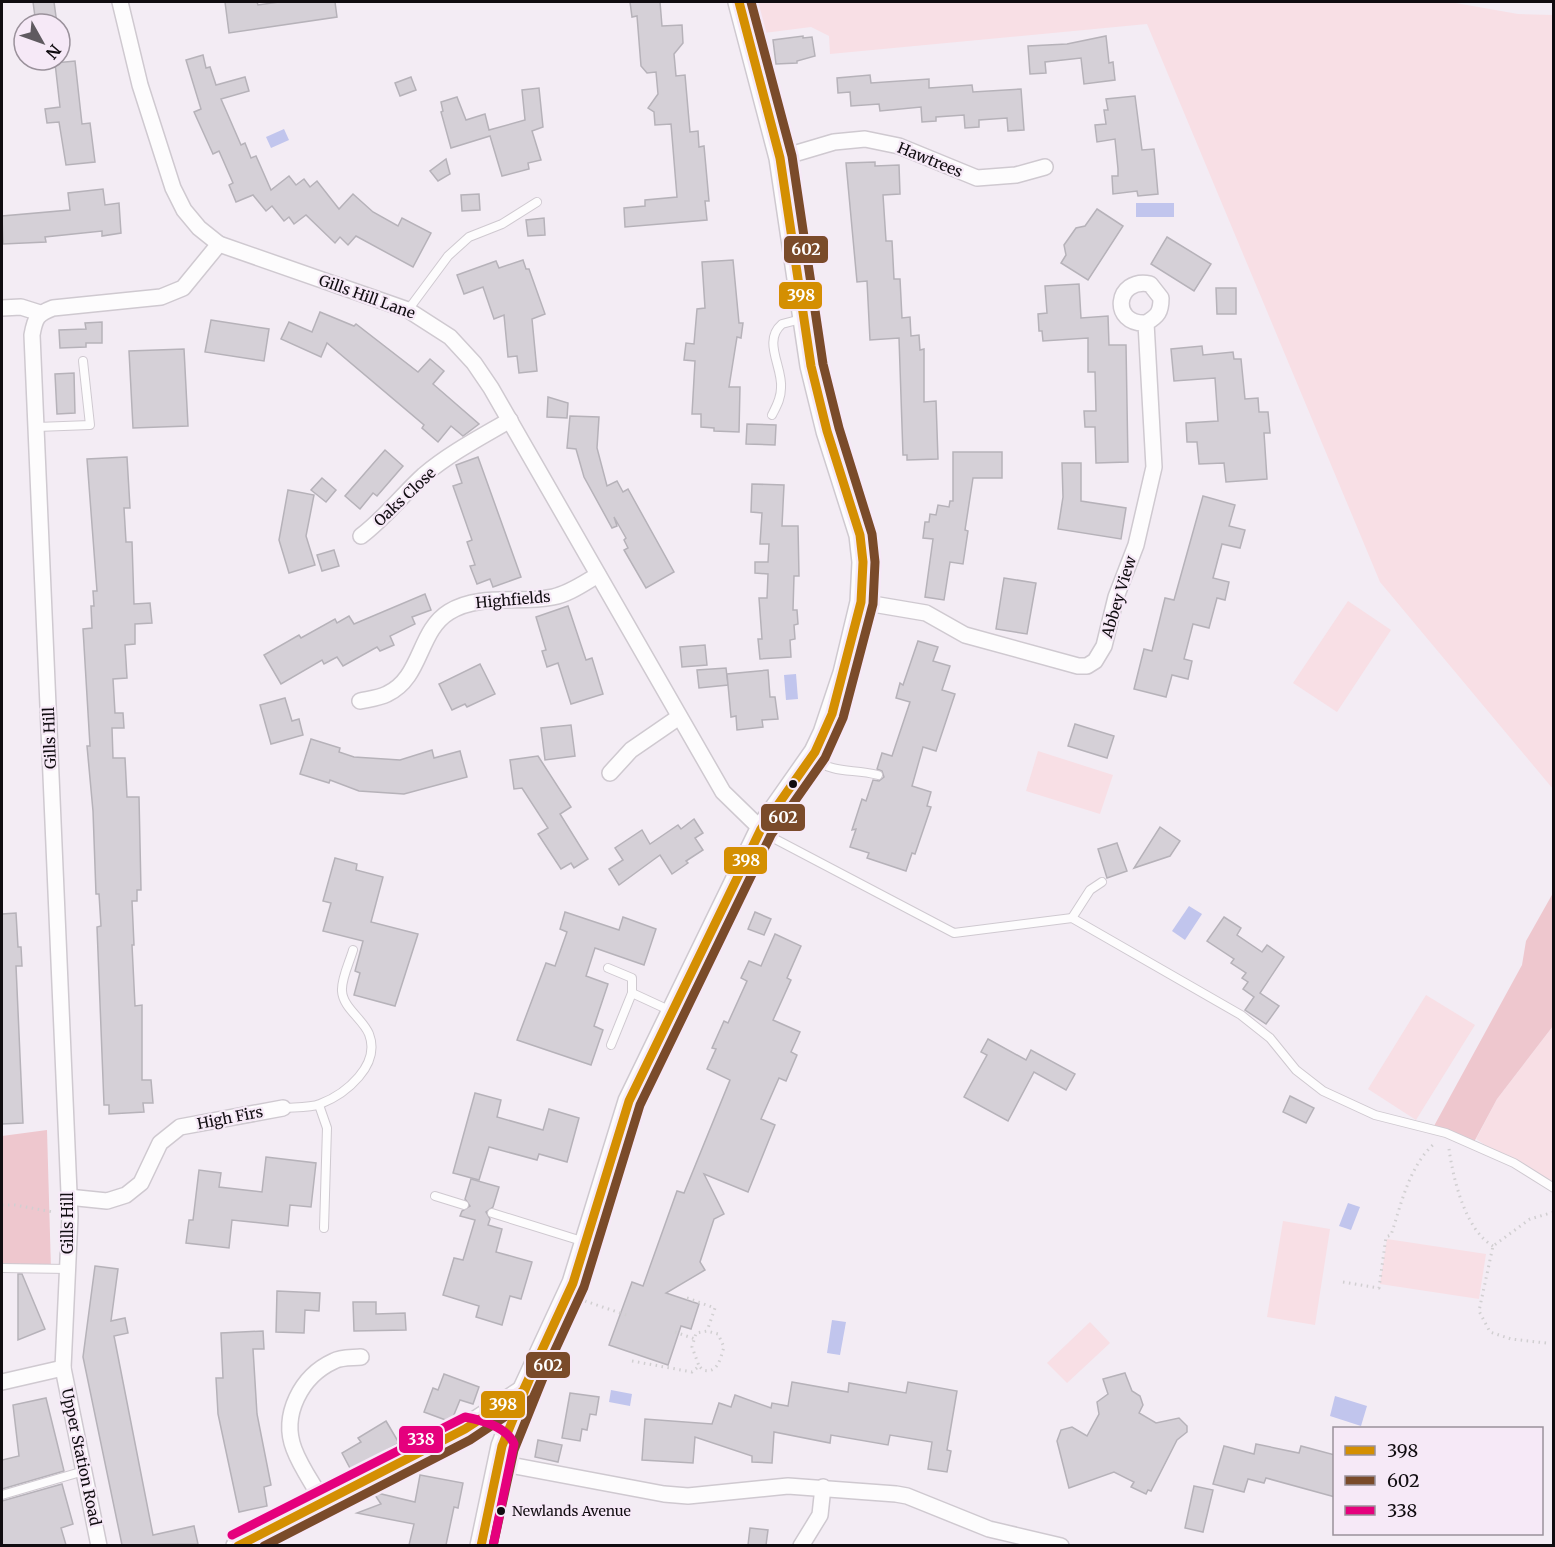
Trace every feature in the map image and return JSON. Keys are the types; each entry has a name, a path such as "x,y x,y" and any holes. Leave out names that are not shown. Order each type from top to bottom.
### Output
{"main road":[{"path":"481,1545 500,1455 523,1391 562,1308 587,1242 614,1145 629,1101 761,829 811,758 832,714 861,602 863,562 860,535 825,420 803,318 780,158 739,2"},
{"path":"237,1545 465,1430 523,1391"},
{"path":"465,1430 487,1436 500,1455"}],"street":[{"name":"Gills Hill Lane","path":"120,2 140,85 173,188 184,210 199,228 219,244 408,310 450,336 474,363 510,420 723,792 761,829"},
{"name":"Hawtrees","path":"780,158 834,142 865,139 899,146 977,178 1016,175 1045,167"},
{"path":"2,308 21,307 40,313 60,307 161,297 183,288 219,244"},
{"name":"Gills Hill","path":"40,313 34,320 32,335 70,1216 63,1368"},
{"name":"Abbey View","path":"861,602 926,613 965,635 1078,666 1087,666 1095,661 1104,646 1116,597 1136,545 1154,467 1146,323"},
{"name":"Oaks Close","path":"361,536 383,519 424,476 510,420"},
{"name":"Highfields","path":"360,701 387,694 401,684 411,673 435,624 449,612 486,601 553,597 574,589 598,574"},
{"path":"610,773 631,750 679,717"},
{"name":"High Firs","path":"68,1197 107,1201 126,1195 141,1183 160,1143 180,1127 283,1108"},
{"path":"323,1502 294,1449 290,1428 294,1402 310,1377 335,1360 361,1357"},
{"path":"2,1382 63,1368"},
{"name":"Upper Station Road","path":"63,1368 99,1545"},
{"path":"500,1455 664,1494 688,1496 788,1486 823,1487 907,1496 989,1529 1061,1545"},
{"path":"801,1545 820,1515 823,1487"}],"lane":[{"path":"408,310 448,256 469,237 502,224 537,202"},
{"path":"772,416 779,402 782,388 773,348 773,337 782,324 803,318"},
{"path":"37,427 90,424 83,361"},
{"path":"811,758 837,771 861,770 878,775"},
{"path":"761,829 777,840 954,933 1072,918 1241,1015 1270,1038 1296,1070 1323,1091 1375,1115 1446,1133 1515,1163 1554,1188"},
{"path":"1072,918 1090,890 1102,882"},
{"path":"283,1108 319,1105 346,1089 361,1075 371,1052 369,1034 348,1004 342,991 353,950"},
{"path":"608,968 632,978 632,993 611,1046"},
{"path":"632,993 673,1012"},
{"path":"319,1105 327,1128 324,1228"},
{"path":"435,1196 464,1205"},
{"path":"492,1213 587,1242"},
{"path":"2,1268 68,1269"},
{"path":"2,1495 85,1471"}],"path":[{"path":"1446,1133 1460,1200 1473,1222 1493,1246"},
{"path":"1343,1282 1379,1288 1386,1237 1391,1235 1412,1176 1425,1152 1446,1133"},
{"path":"2,1205 15,1205 70,1216"},
{"path":"1546,1344 1511,1339 1490,1332 1479,1311 1493,1246 1530,1219 1554,1212"},
{"path":"687,1298 715,1308 707,1331"},
{"path":"581,1300 628,1317"},
{"path":"707,1331 718,1334 724,1347 717,1366 712,1370 703,1370 699,1366 692,1347 696,1333 707,1331"},
{"path":"675,1332 694,1338"},
{"path":"633,1361 692,1372 699,1366"}],"shaded area":[{"path":"749,2 1450,2 1518,14 1553,15 1553,789 1380,582 1147,24 830,54 829,36 811,27 756,34"},
{"path":"1348,601 1391,630 1337,712 1293,683"},
{"path":"1038,751 1113,775 1100,814 1026,791"},
{"path":"1553,893 1553,1026 1497,1099 1474,1142 1434,1126 1522,965 1526,941"},
{"path":"1426,995 1475,1025 1416,1120 1368,1089"},
{"path":"1553,1026 1553,1190 1476,1139 1497,1099"},
{"path":"47,1130 51,1270 2,1273 2,1136"},
{"path":"1283,1221 1330,1229 1315,1325 1267,1317"},
{"path":"1387,1239 1486,1254 1479,1299 1380,1284"},
{"path":"1090,1322 1110,1343 1067,1383 1047,1363"}],"water":[{"path":"284,129 289,140 271,148 266,137"},
{"path":"1136,203 1174,203 1174,217 1136,217"},
{"path":"796,674 798,699 786,700 784,675"},
{"path":"1189,906 1202,914 1185,940 1172,931"},
{"path":"1348,1203 1360,1207 1351,1230 1339,1226"},
{"path":"832,1320 846,1322 840,1355 827,1353"},
{"path":"611,1390 632,1394 630,1406 609,1402"},
{"path":"1335,1396 1367,1406 1361,1426 1330,1416"}],"building":[{"path":"33,2 54,2 55,12 34,12"},
{"path":"225,2 257,2 258,5 279,2 335,2 337,17 229,33"},
{"path":"630,2 660,2 662,26 682,25 683,43 674,54 676,76 685,75 690,132 698,131 699,147 704,146 709,201 705,201 707,220 625,227 624,208 645,206 645,200 677,197 671,124 655,125 654,112 648,108 658,94 656,72 647,73 641,66 637,16 632,17"},
{"path":"803,36 803,38 812,37 815,56 797,61 797,63 776,64 773,40"},
{"path":"1106,36 1109,63 1113,62 1115,80 1084,84 1081,58 1045,62 1046,73 1030,74 1028,46 1067,44"},
{"path":"203,55 206,68 210,67 216,85 245,77 249,91 221,99 241,145 245,143 251,158 256,156 271,190 289,176 296,185 304,179 310,187 317,181 339,209 353,194 373,212 398,226 402,218 431,233 413,267 356,236 348,245 340,237 335,243 306,215 294,224 289,217 284,221 272,206 266,211 253,195 236,202 229,185 233,183 219,151 213,154 194,112 201,109 186,60"},
{"path":"72,61 75,61 82,124 90,123 95,162 66,165 59,122 47,123 45,109 60,107 56,72 72,72"},
{"path":"870,75 871,83 929,79 929,88 972,85 973,92 1021,89 1024,130 1008,131 1007,118 979,120 979,127 965,128 964,115 936,117 936,121 922,122 921,107 880,111 879,104 851,106 850,92 838,93 837,78"},
{"path":"411,77 416,90 400,96 395,83"},
{"path":"539,88 543,127 532,131 541,160 528,163 529,169 502,176 490,136 451,148 441,112 443,111 441,102 457,97 466,120 485,114 489,130 525,120 522,90"},
{"path":"1135,96 1142,150 1154,149 1158,194 1138,196 1137,191 1113,194 1112,176 1118,176 1115,139 1097,142 1095,125 1106,124 1104,110 1108,110 1106,99"},
{"path":"446,159 450,174 438,181 430,171"},
{"path":"875,162 875,166 899,165 900,194 883,195 886,241 892,241 894,279 900,279 902,318 910,317 911,336 919,335 920,350 924,349 924,402 936,401 938,459 907,460 907,455 903,455 899,338 870,340 867,281 857,282 846,163"},
{"path":"103,189 105,205 119,203 121,233 102,236 102,231 45,237 46,242 3,244 2,216 70,210 68,193"},
{"path":"479,194 480,210 462,211 461,195"},
{"path":"1097,209 1123,226 1088,280 1061,263 1066,255 1064,245 1076,228 1085,226"},
{"path":"544,218 545,235 528,236 526,220"},
{"path":"1167,237 1211,264 1194,291 1151,264"},
{"path":"523,260 526,269 529,269 545,314 532,319 537,371 519,373 517,356 508,357 504,315 494,319 483,287 464,294 457,275 496,261 499,268"},
{"path":"733,260 739,323 743,323 741,338 737,337 729,387 740,387 739,432 714,431 714,428 701,427 701,414 692,414 695,361 684,360 686,343 694,344 697,309 705,308 702,262"},
{"path":"1079,284 1081,318 1108,316 1109,345 1126,345 1128,462 1096,463 1095,427 1085,427 1084,411 1096,411 1095,372 1088,372 1088,338 1043,341 1042,331 1039,331 1038,314 1047,313 1045,286"},
{"path":"1216,288 1236,288 1236,314 1217,314"},
{"path":"320,312 354,326 356,324 418,372 430,359 444,371 433,384 479,424 463,436 451,426 438,442 422,428 424,425 327,343 321,357 281,339 289,322 312,332"},
{"path":"211,320 269,329 264,361 205,352"},
{"path":"102,322 102,343 86,343 86,347 60,348 59,330 86,329 85,323"},
{"path":"1202,346 1203,355 1233,352 1234,359 1241,359 1245,399 1258,398 1259,412 1268,412 1270,433 1264,433 1267,479 1226,482 1224,463 1199,464 1197,442 1187,442 1186,423 1218,421 1215,378 1174,381 1171,349"},
{"path":"184,349 188,426 133,428 129,351"},
{"path":"74,373 75,413 57,414 55,374"},
{"path":"548,397 568,403 567,418 547,417"},
{"path":"570,416 599,417 597,448 607,486 617,481 623,492 628,489 674,572 646,588 624,550 628,548 624,540 626,538 614,517 617,526 612,528 584,477 576,449 567,448"},
{"path":"747,424 776,425 775,445 746,444"},
{"path":"385,450 403,466 377,496 373,493 360,509 345,496"},
{"path":"953,452 1002,452 1002,478 973,478 965,530 968,531 963,564 950,562 944,600 925,597 933,539 923,538 925,522 929,522 930,514 936,515 938,505 949,507 950,501 953,501"},
{"path":"127,457 130,508 124,508 126,542 132,542 134,604 150,603 152,623 135,624 135,644 125,645 127,678 113,679 115,713 123,713 124,728 112,728 113,758 125,758 127,797 139,797 141,890 137,890 137,901 132,901 134,945 132,945 135,1006 142,1005 142,1080 151,1080 153,1103 143,1103 144,1112 109,1114 109,1105 104,1105 97,927 101,926 99,894 96,894 93,811 87,746 90,746 83,629 92,628 93,591 97,591 87,459"},
{"path":"478,457 521,577 493,587 490,579 477,584 470,566 475,565 467,542 472,540 453,486 462,483 456,465"},
{"path":"1062,463 1081,463 1081,501 1126,508 1121,539 1058,529 1063,497"},
{"path":"322,478 336,490 326,502 311,490"},
{"path":"752,484 784,485 782,526 798,526 799,576 794,576 793,610 797,610 798,624 794,625 795,639 790,640 791,657 760,659 758,639 762,639 759,598 767,598 768,574 755,573 755,562 768,562 769,544 760,544 762,513 751,512"},
{"path":"288,490 314,495 306,536 315,565 289,573 279,540"},
{"path":"1203,496 1235,505 1229,526 1245,530 1240,548 1222,544 1213,578 1229,582 1225,600 1217,598 1209,628 1193,624 1184,659 1192,661 1188,679 1172,675 1166,697 1134,689 1144,649 1152,651 1165,598 1174,600"},
{"path":"334,550 339,566 322,571 317,555"},
{"path":"1004,578 1036,583 1027,634 996,629"},
{"path":"425,594 431,610 412,617 415,624 390,636 394,645 380,651 377,647 343,666 337,657 324,664 322,660 281,684 264,655 299,635 301,638 335,619 337,623 349,616 354,624"},
{"path":"568,606 586,660 592,658 603,694 571,704 558,663 547,667 542,651 546,650 536,617"},
{"path":"918,641 938,647 933,661 950,666 942,690 955,694 936,751 923,747 912,786 931,792 927,806 931,807 915,854 912,853 906,871 867,858 869,853 850,847 856,829 852,830 862,799 866,801 873,780 879,781 884,777 882,771 877,769 882,753 892,756 910,702 896,698 900,683 903,685"},
{"path":"705,645 707,665 682,667 680,647"},
{"path":"480,664 495,694 467,707 465,704 452,710 439,684"},
{"path":"726,668 728,685 699,688 697,670"},
{"path":"768,670 770,697 775,697 778,719 762,720 763,727 737,730 736,716 731,717 727,674"},
{"path":"285,698 292,721 299,719 303,735 271,744 260,705"},
{"path":"1075,724 1114,736 1107,758 1068,746"},
{"path":"571,725 575,756 545,760 541,728"},
{"path":"311,739 340,748 339,752 354,757 400,760 432,750 434,758 460,751 467,777 404,794 359,791 330,780 329,783 300,774"},
{"path":"538,756 571,807 560,814 588,859 574,868 571,863 561,869 538,834 548,828 522,788 514,789 510,760"},
{"path":"694,819 703,833 695,838 703,850 672,874 660,855 619,885 609,869 623,860 615,848 642,830 650,844 678,825 681,829"},
{"path":"1160,827 1180,841 1170,856 1134,868"},
{"path":"1117,843 1127,871 1107,878 1098,849"},
{"path":"335,858 357,864 356,870 383,877 371,922 418,934 395,1006 354,995 360,973 355,971 363,941 323,931 331,903 323,901"},
{"path":"565,912 619,930 623,917 656,929 644,965 595,948 586,976 608,984 594,1026 603,1030 591,1065 517,1040 546,963 555,966 567,932 560,929"},
{"path":"755,912 771,919 764,935 748,929"},
{"path":"16,913 18,947 21,947 22,966 16,966 23,1123 2,1124 2,914"},
{"path":"1224,917 1241,928 1237,935 1262,952 1267,945 1284,957 1260,993 1279,1006 1266,1024 1245,1010 1254,997 1243,989 1248,982 1242,978 1246,973 1231,963 1234,959 1207,941"},
{"path":"775,934 801,946 787,978 791,980 773,1020 800,1032 791,1052 797,1055 786,1081 779,1078 761,1119 775,1125 748,1192 704,1174 724,1214 714,1219 700,1262 705,1270 666,1293 699,1304 691,1329 681,1326 668,1365 609,1345 632,1282 643,1286 677,1191 684,1193 730,1080 707,1069 716,1049 712,1048 724,1021 728,1023 747,981 741,978 749,961 761,966"},
{"path":"988,1039 1026,1060 1031,1050 1075,1074 1066,1090 1034,1072 1008,1121 964,1097 987,1055 981,1052"},
{"path":"475,1093 501,1100 497,1117 543,1130 549,1109 579,1118 567,1162 539,1154 537,1160 489,1147 479,1180 453,1173"},
{"path":"1290,1096 1314,1108 1306,1123 1283,1112"},
{"path":"266,1157 316,1163 311,1207 290,1205 288,1226 232,1220 229,1248 186,1243 189,1220 193,1220 199,1170 221,1173 219,1187 262,1192"},
{"path":"471,1179 499,1187 493,1207 486,1212 490,1219 488,1225 502,1229 496,1252 532,1262 521,1299 510,1296 502,1325 476,1317 479,1306 443,1295 454,1258 463,1260 475,1220 460,1216 462,1211 470,1206 465,1199"},
{"path":"95,1266 118,1269 111,1321 125,1318 128,1333 114,1336 153,1535 194,1526 198,1544 122,1545 83,1357"},
{"path":"18,1274 22,1274 45,1329 18,1340"},
{"path":"277,1291 320,1293 319,1311 305,1310 304,1333 276,1332"},
{"path":"353,1302 376,1302 376,1314 405,1313 406,1330 354,1331"},
{"path":"263,1331 264,1349 253,1349 257,1414 271,1485 264,1487 267,1506 239,1512 218,1414 216,1378 223,1378 221,1333"},
{"path":"1125,1373 1132,1391 1140,1396 1143,1405 1139,1413 1156,1423 1179,1418 1187,1426 1187,1432 1177,1440 1151,1491 1148,1490 1146,1494 1131,1487 1134,1482 1114,1472 1069,1488 1057,1441 1061,1430 1072,1427 1087,1436 1099,1414 1097,1402 1108,1394 1103,1379"},
{"path":"444,1374 479,1387 473,1404 460,1400 451,1422 424,1412 433,1388 438,1390"},
{"path":"792,1382 848,1392 849,1383 906,1393 908,1382 957,1391 947,1450 951,1451 947,1472 928,1469 932,1442 890,1435 888,1445 831,1435 830,1443 774,1432 772,1463 752,1462 752,1456 695,1437 693,1463 642,1460 645,1419 712,1424 719,1403 731,1407 735,1395 771,1408 772,1403 788,1406"},
{"path":"570,1393 599,1397 596,1415 590,1414 587,1430 582,1429 580,1441 562,1438"},
{"path":"46,1398 64,1471 2,1489 2,1460 19,1456 13,1405"},
{"path":"386,1421 399,1443 351,1470 342,1453 361,1442 358,1438"},
{"path":"538,1440 562,1445 558,1462 535,1457"},
{"path":"1256,1444 1299,1453 1301,1446 1333,1454 1333,1496 1266,1478 1264,1483 1248,1479 1244,1492 1213,1484 1224,1446 1254,1454"},
{"path":"420,1475 463,1483 458,1508 454,1507 446,1545 409,1545 414,1524 357,1513 381,1504 373,1492 415,1502"},
{"path":"62,1484 73,1524 61,1528 66,1545 2,1545 2,1501"},
{"path":"1194,1486 1213,1490 1203,1532 1185,1528"},
{"path":"750,1528 768,1530 766,1545 748,1545"}],"transit line":[{"name":"398","path":"238,1546 465,1429 523,1391 573,1283 629,1101 761,829 815,752 832,714 861,602 863,562 860,535 827,431 811,366 780,158 739,2"},
{"name":"602","path":"264,1546 470,1440 533,1398 584,1287 640,1105 771,835 825,758 843,718 873,604 875,562 872,534 839,428 823,364 792,156 751,2"},
{"name":"398","path":"481,1546 502,1446 532,1373"},
{"name":"602","path":"493,1546 514,1450 543,1378"},
{"name":"338","path":"232,1535 465,1417 486,1422 500,1429 511,1438 514,1444 493,1546"}],"place":[{"name":"Newlands Avenue","path":"501,1511"}]}
